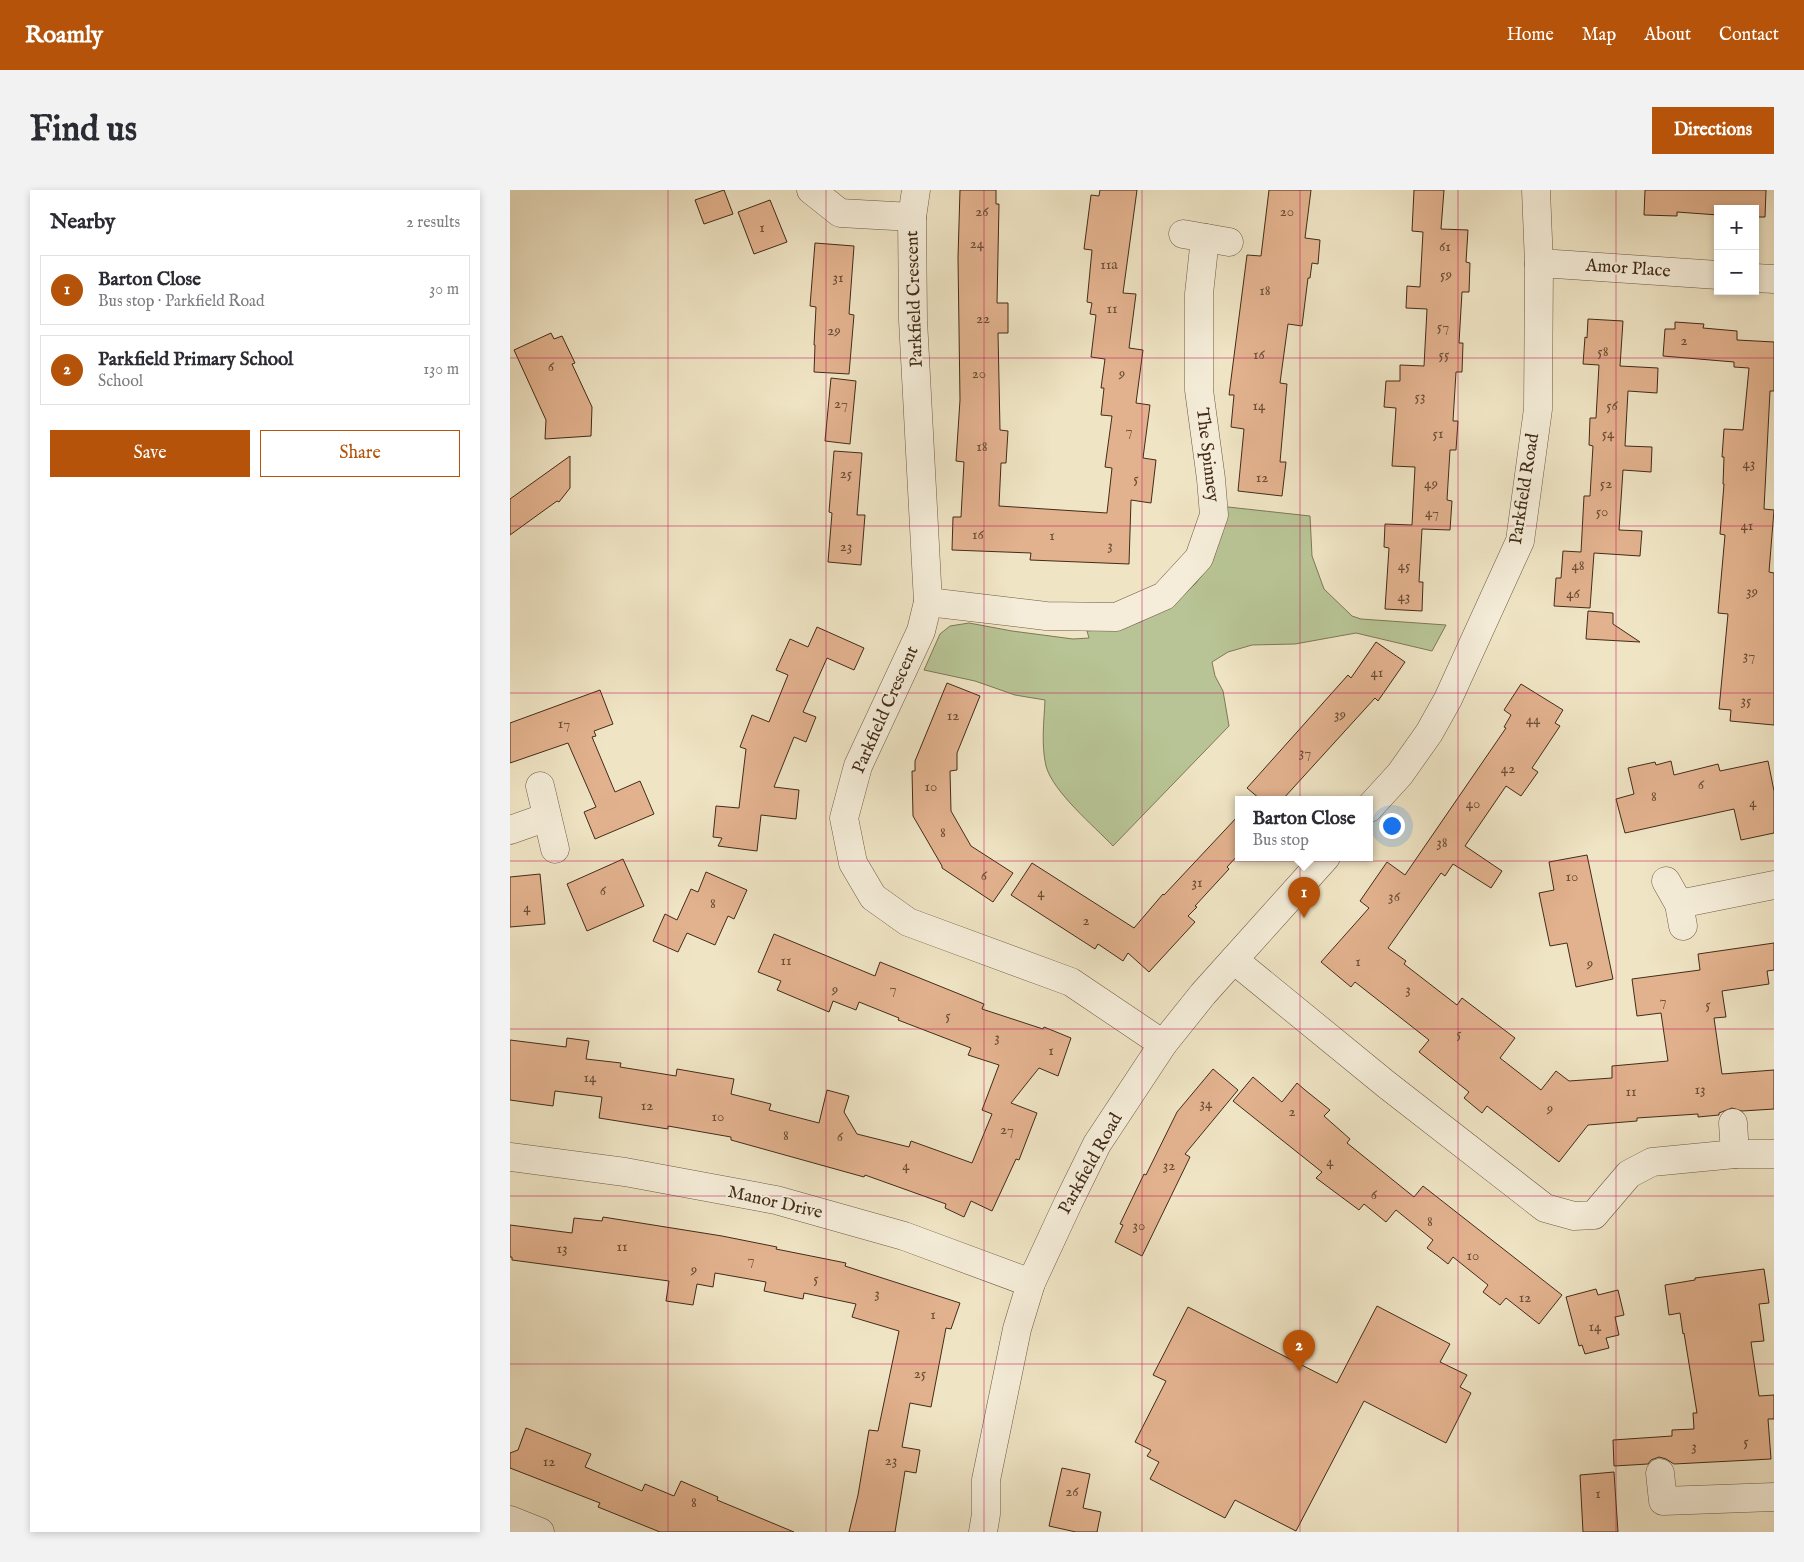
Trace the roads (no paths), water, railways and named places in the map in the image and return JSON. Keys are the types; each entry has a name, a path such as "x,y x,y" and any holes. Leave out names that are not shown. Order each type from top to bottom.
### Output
{"street":[{"path":"811,190 840,213 912,217"},
{"name":"Parkfield Crescent","path":"916,190 912,217 913,320 928,602 921,631 858,766 844,818 853,863 873,897 908,922 1071,982 1163,1044"},
{"name":"Parkfield Road","path":"1373,804 1400,774 1429,733 1448,700 1520,541 1538,409 1539,264 1536,190"},
{"name":"The Spinney","path":"928,602 1046,616 1116,617 1164,596 1199,558 1214,515 1211,479 1198,390 1199,294 1205,238"},
{"name":"Amor Place","path":"1539,264 1714,275"},
{"path":"1759,278 1774,279"},
{"path":"540,786 555,848"},
{"path":"510,830 547,817"},
{"name":"Parkfield Road","path":"983,1532 986,1514 986,1480 1017,1329 1032,1283 1069,1201 1098,1144 1163,1044 1203,994 1322,861"},
{"path":"1666,881 1681,915 1774,884"},
{"path":"1234,960 1387,1086 1545,1208 1574,1216 1594,1215 1629,1174 1652,1162 1735,1154 1774,1154"},
{"path":"1732,1122 1735,1154"},
{"name":"Manor Drive","path":"510,1157 625,1172 776,1200 904,1236 1032,1283"},
{"path":"1660,1473 1663,1501 1774,1497"},
{"path":"510,1520 540,1532"}],"place":[{"name":"Barton Close","path":"1304,918"},
{"name":"Parkfield Primary School","path":"1299,1371"}]}
